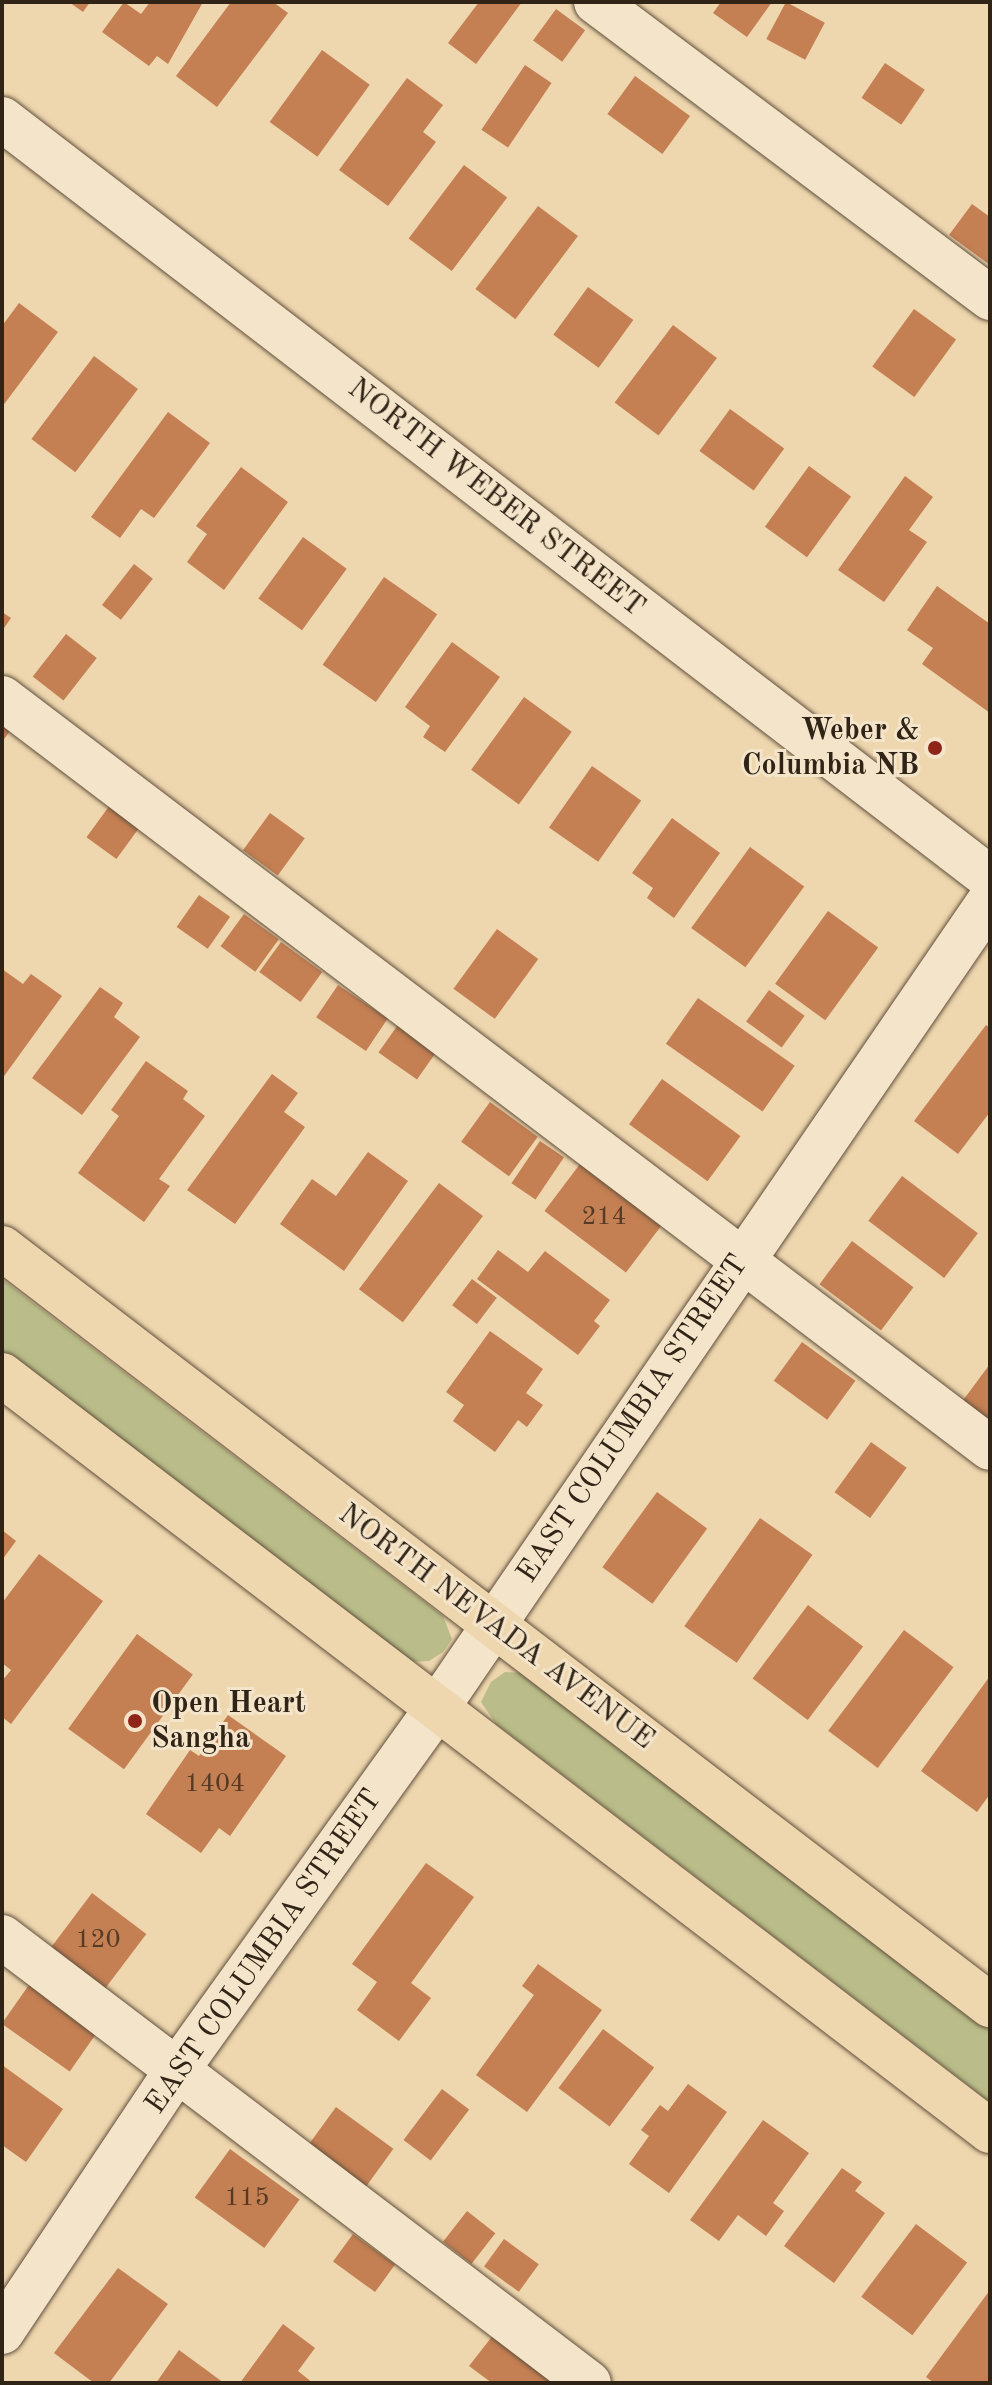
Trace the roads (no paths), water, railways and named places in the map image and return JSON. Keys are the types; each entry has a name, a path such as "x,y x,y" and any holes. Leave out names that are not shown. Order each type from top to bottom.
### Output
{"main road":[{"name":"NORTH NEVADA AVENUE","path":"2,1248 990,2005"},
{"path":"2,1375 990,2131"}],"street":[{"path":"596,2 990,298"},
{"name":"NORTH WEBER STREET","path":"2,119 990,878"},
{"path":"2,698 990,1448"},
{"name":"EAST COLUMBIA STREET","path":"2,2332 177,2070 494,1626 741,1259 990,900"},
{"path":"2,1937 589,2383"}],"place":[{"name":"Weber & Columbia NB","path":"935,748"},
{"name":"Open Heart Sangha","path":"135,1721"}]}
